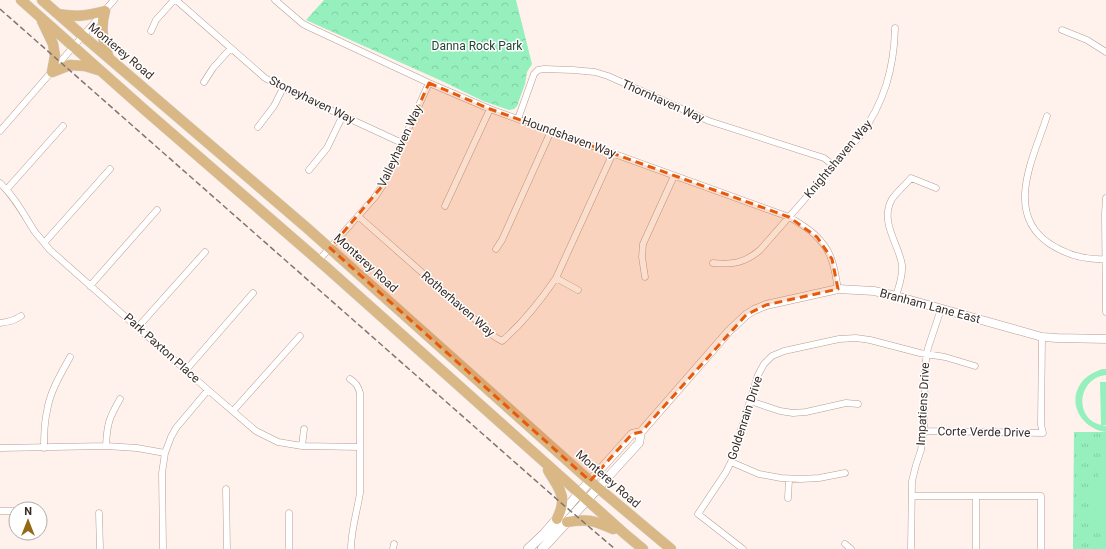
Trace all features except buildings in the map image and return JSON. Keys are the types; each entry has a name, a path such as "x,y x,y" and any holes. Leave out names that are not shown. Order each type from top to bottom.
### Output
{"main road":[{"path":"22,0 101,71 319,260 583,498 643,549"},
{"name":"Monterey Road","path":"42,0 330,248 590,482 671,549"},
{"path":"58,14 77,16 105,11"},
{"path":"105,11 102,20 102,36 109,58"},
{"path":"39,16 53,44 55,56 52,72"},
{"path":"52,72 70,65 85,66 101,71"},
{"path":"541,460 561,493 562,505 557,519"},
{"name":"Branham Lane East","path":"542,549 567,522 583,498 590,482"},
{"name":"Branham Lane East","path":"528,549 557,519 598,488"},
{"path":"567,522 592,520 624,534"}],"street":[{"path":"0,130 114,0"},
{"path":"151,31 156,20 175,0"},
{"name":"Stoneyhaven Way","path":"175,0 265,78 283,88 402,143"},
{"name":"Houndshaven Way","path":"275,0 303,24 429,83 490,109 789,217 804,225 818,237 826,248 832,259 838,289"},
{"name":"Knightshaven Way","path":"713,263 726,264 740,262 753,256 760,250 869,125 886,88 892,65 895,28"},
{"path":"1062,30 1087,40 1106,52"},
{"path":"204,82 213,68 231,48"},
{"name":"Thornhaven Way","path":"518,119 534,74 538,70 573,70 595,72 608,76 709,121 824,158 834,166"},
{"name":"Valleyhaven Way","path":"319,260 375,197 383,185 429,83"},
{"path":"258,127 274,106 283,88"},
{"path":"445,206 490,109"},
{"path":"309,170 327,148 343,115"},
{"path":"1047,116 1035,149 1027,181 1025,209 1028,219 1033,228 1044,240 1056,248 1070,255 1088,259 1105,259"},
{"path":"7,189 63,126"},
{"path":"496,249 502,240 551,131"},
{"name":"Rotherhaven Way","path":"358,216 495,337 502,341 544,296 556,278 613,154"},
{"path":"44,243 110,168"},
{"path":"645,277 642,257 643,244 674,176"},
{"path":"896,296 901,278 902,267 900,256 890,230 888,209 892,199 911,178 936,188"},
{"name":"Park Paxton Place","path":"0,183 7,189 36,233 50,250 256,431 278,442 302,446 360,447"},
{"path":"1106,198 1106,312"},
{"path":"90,286 157,210"},
{"path":"138,327 205,252"},
{"path":"556,278 578,290"},
{"name":"Branham Lane East","path":"598,488 639,443 642,432 729,331 746,315 766,304 838,289 874,291 1042,337 1106,339"},
{"path":"186,370 253,293"},
{"name":"Impatiens Drive","path":"911,549 912,481 921,450 924,431 925,366 927,354 941,309"},
{"path":"0,322 15,320 20,316"},
{"path":"233,411 300,336"},
{"name":"Corte Verde Drive","path":"924,431 1043,433 1042,337"},
{"name":"Goldenrain Drive","path":"742,549 698,514 731,462 758,375 764,364 772,356 784,351 839,339 856,338 945,357 975,366"},
{"path":"44,448 46,411 54,386 70,357"},
{"path":"350,380 356,384 360,393 360,493 352,530 351,549"},
{"path":"163,549 162,473 165,453 176,428 208,390"},
{"path":"106,446 107,428 111,414 120,398"},
{"path":"750,401 780,411 793,413 846,404 858,404"},
{"path":"302,446 304,429"},
{"name":"Branham Lane East","path":"590,482 632,434 642,432"},
{"path":"0,448 106,446 136,448 165,453"},
{"path":"731,462 759,474 789,479 819,478 845,473"},
{"path":"788,498 789,479"},
{"path":"226,489 227,549"},
{"path":"912,496 1041,496 1041,549"},
{"path":"976,496 976,549"},
{"path":"99,513 100,549"},
{"path":"289,513 289,549"},
{"path":"845,544 851,549"}],"highlighted area":[{"path":"429,83 490,109 789,217 817,237 832,259 838,289 766,305 746,315 641,432 632,434 590,481 330,248 383,185"}],"green space":[{"name":"Danna Rock Park","path":"324,0 516,0 532,64 527,72 525,84 517,106 514,109 509,110 483,101 306,20"},
{"path":"1102,369 1106,369 1106,375 1089,383 1082,398 1086,415 1092,421 1101,425 1100,382 1106,382 1106,425 1102,425 1106,426 1106,432 1090,426 1084,421 1076,407 1075,399 1077,391 1085,378"},
{"path":"1074,432 1106,432 1106,549 1073,549"},
{"path":"1106,461 1106,544 1095,523 1092,503 1096,483"}],"railway":[{"path":"0,9 615,549"}]}
